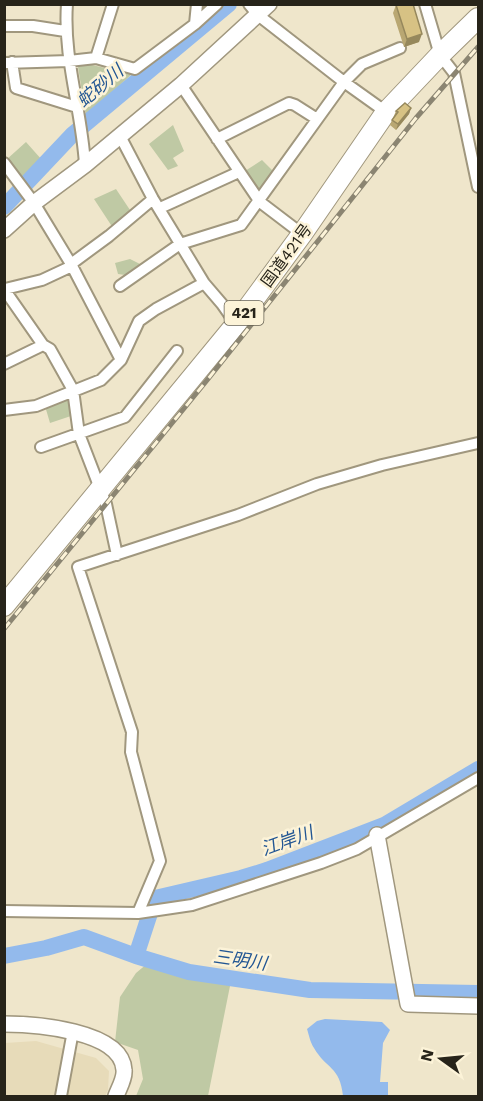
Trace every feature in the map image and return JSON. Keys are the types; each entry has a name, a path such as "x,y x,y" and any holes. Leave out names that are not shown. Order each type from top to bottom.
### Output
{"highway":[{"name":"国道421号","path":"4,606 236,324 302,234 386,112 478,18"}],"street":[{"path":"67,4 65,31 84,143 85,165"},
{"path":"96,58 113,4"},
{"path":"195,24 197,4"},
{"path":"8,62 96,58 135,69 195,24 217,4"},
{"path":"425,4 440,55 454,73 478,182"},
{"path":"4,230 34,202 85,165 181,85 259,8 344,82 386,112"},
{"path":"4,26 33,26 65,31"},
{"path":"120,286 180,244 241,225 260,202 344,82 362,64 400,48"},
{"path":"4,50 16,88 77,107"},
{"path":"181,85 260,202 302,234"},
{"path":"217,139 289,103 317,119"},
{"path":"120,136 156,204 204,283 236,324"},
{"path":"4,163 34,202 72,265 121,360"},
{"path":"117,555 100,488 79,434 72,390 50,350 43,345 5,289 42,280 72,265 156,204 239,172"},
{"path":"4,410 36,406 72,390 101,381 121,360 139,321 204,283"},
{"path":"4,364 43,345"},
{"path":"41,447 125,417 177,351"},
{"path":"138,913 160,861 131,752 132,732 78,567 238,515 317,484 382,465 478,443"},
{"path":"4,911 138,913 192,905 357,849 377,835 478,777"},
{"path":"377,835 408,1004 478,1006"},
{"path":"4,1024 46,1026 73,1031 103,1043 118,1053 124,1070 116,1096"},
{"path":"61,1096 73,1031"}],"shaded area":[{"path":"36,1041 96,1058 109,1071 108,1090 105,1096 5,1096 5,1043"}],"green space":[{"path":"83,63 132,74 86,116 78,67"},
{"path":"173,125 184,151 173,158 178,166 168,170 149,144"},
{"path":"26,142 42,160 23,178 6,160"},
{"path":"262,160 275,173 264,190 257,190 245,171"},
{"path":"116,189 132,213 113,228 94,199"},
{"path":"130,259 140,264 125,275 118,274 115,263"},
{"path":"66,397 72,401 74,415 50,423 45,406"},
{"path":"148,963 189,975 231,981 208,1096 136,1096 143,1079 138,1050 115,1042 120,997 136,973"}],"water":[{"path":"325,1019 382,1022 390,1030 383,1043 380,1082 388,1082 388,1096 343,1096 336,1073 314,1048 307,1029 317,1021"}],"building":[{"path":"413,4 422,34 407,39 396,5"},
{"path":"405,103 411,108 398,124 392,120 398,112 396,111"}],"waterway":[{"name":"蛇砂川","path":"4,207 72,135 229,4"},
{"name":"江岸川","path":"136,956 155,898 267,870 384,825 478,769"},
{"name":"三明川","path":"4,956 46,948 84,937 189,972 310,990 478,993"}],"railway":[{"path":"4,629 208,379 416,118 478,47"}]}
